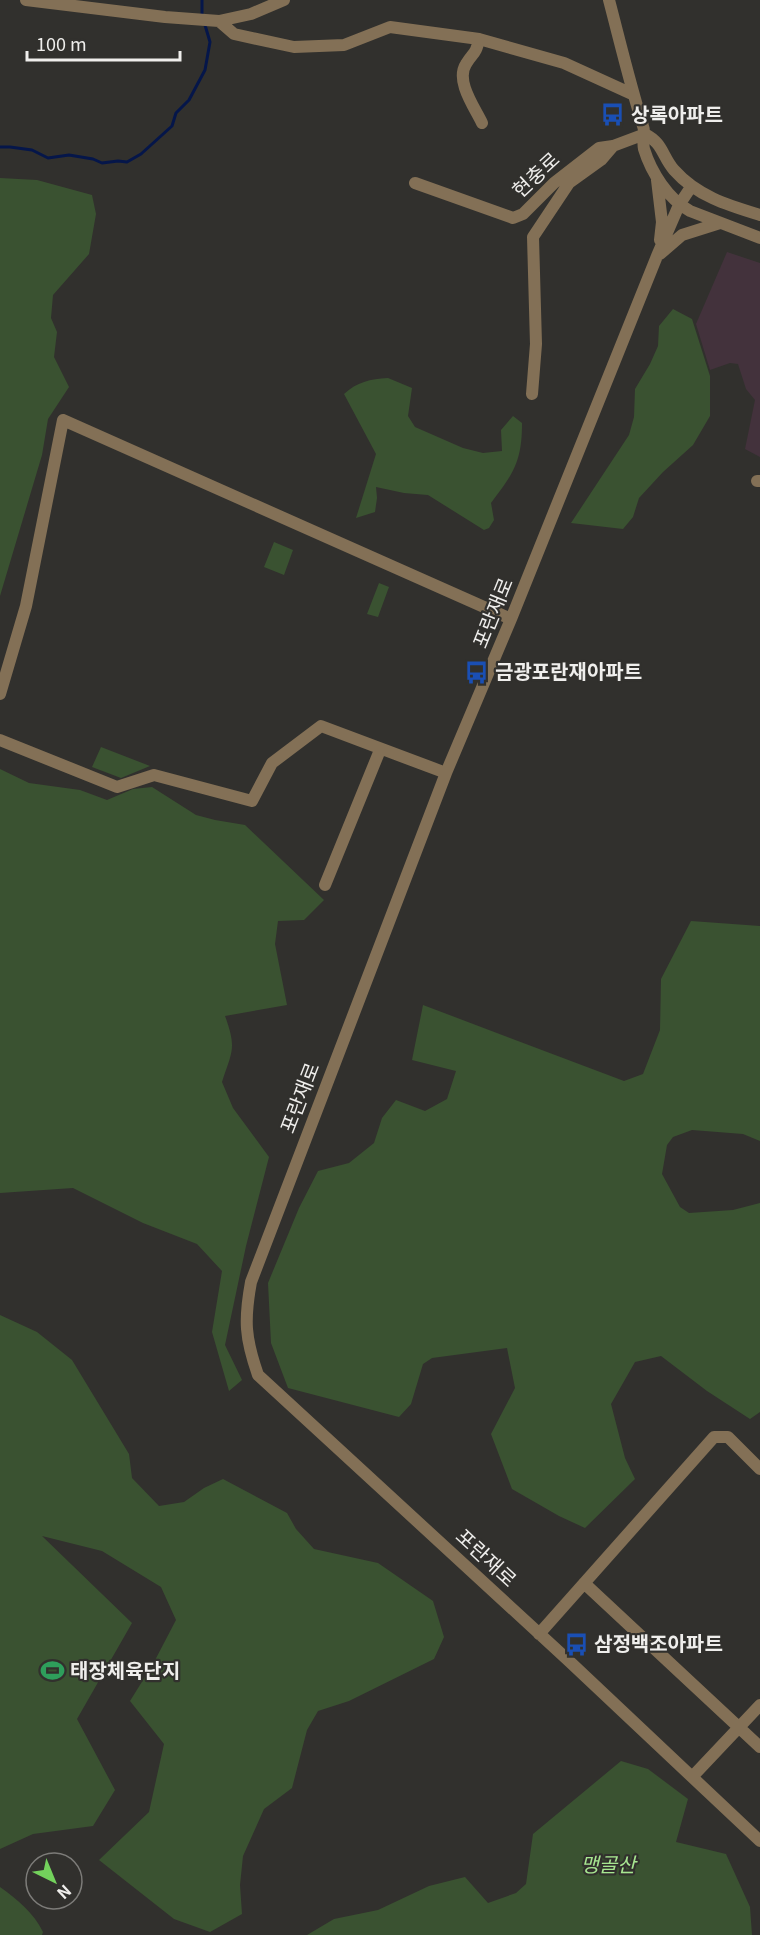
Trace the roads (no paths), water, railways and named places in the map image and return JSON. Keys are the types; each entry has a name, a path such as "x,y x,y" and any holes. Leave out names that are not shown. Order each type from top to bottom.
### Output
{"street":[{"path":"26,0 216,21 252,14 284,0"},
{"path":"609,0 632,94 645,134 643,147 656,176 679,205 760,238"},
{"path":"216,21 234,34 294,47 344,45 390,27 479,39 564,63 632,94"},
{"path":"479,39 477,52 464,66 463,83 482,123"},
{"path":"645,134 656,140 672,168 692,187 727,205 760,215"},
{"name":"현충로","path":"415,183 513,218 523,214 554,183 599,148 613,146 645,134"},
{"path":"532,394 536,344 533,237 569,183 601,160 613,146"},
{"path":"656,176 662,222 657,256"},
{"name":"포란재로","path":"692,187 679,205 657,256 512,619 446,773 251,1282 245,1312 249,1349 258,1375 760,1841"},
{"path":"657,256 682,235 720,223"},
{"path":"0,694 26,606 63,420 512,619"},
{"path":"0,740 117,787 154,775 252,801 272,763 321,726 446,773"},
{"path":"326,885 380,750"},
{"path":"539,1634 714,1437 728,1437 760,1469"},
{"path":"584,1582 760,1747"},
{"path":"692,1777 760,1705"}],"waterway":[{"path":"202,0 202,15"},
{"path":"0,147 32,150 48,158 69,155 102,163 127,162 141,154 172,126 176,113 189,100 205,70 210,42 205,25"}],"place":[{"name":"상록아파트","path":"613,115"},
{"name":"금광포란재아파트","path":"477,672"},
{"name":"삼정백조아파트","path":"576,1644"},
{"name":"태장체육단지","path":"52,1671"}],"park label":[{"name":"맹골산","path":"608,1865"}]}
